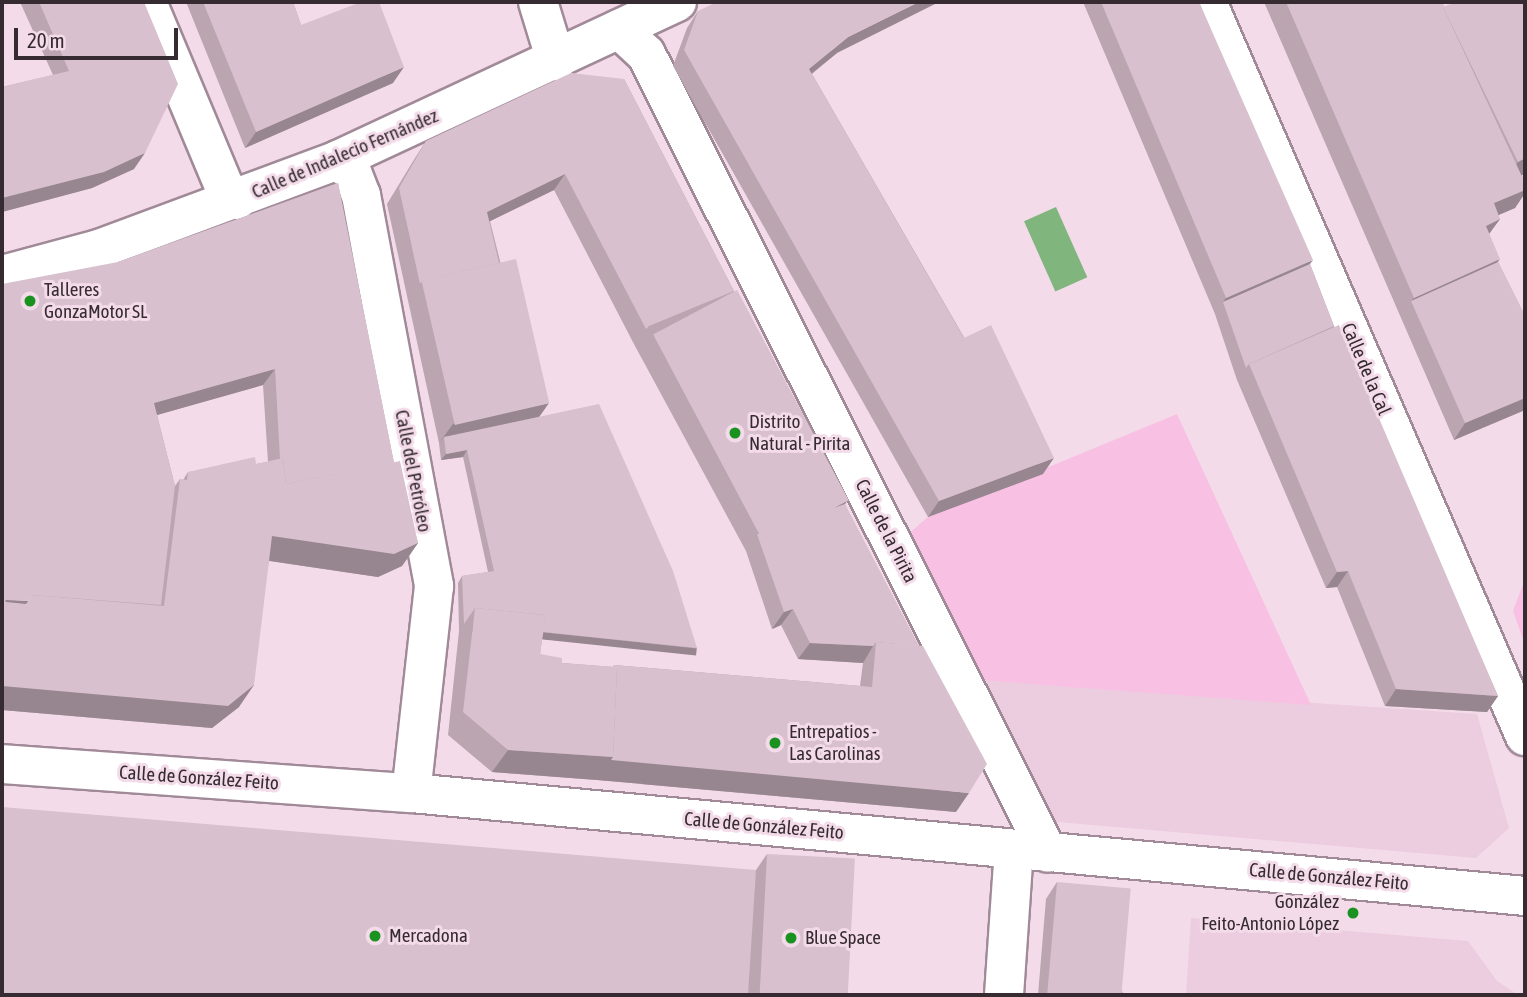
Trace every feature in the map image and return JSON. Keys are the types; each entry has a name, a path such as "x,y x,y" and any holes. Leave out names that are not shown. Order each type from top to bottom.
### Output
{"street":[{"path":"147,2 224,186 237,200"},
{"path":"538,2 556,61"},
{"name":"Calle de Indalecio Fernández","path":"2,275 99,249 237,200 338,160 556,61 677,2"},
{"name":"Calle de la Cal","path":"1207,2 1525,736"},
{"name":"Calle de la Pirita","path":"619,29 646,54 1031,851"},
{"name":"Calle del Petróleo","path":"338,160 352,172 361,195 434,586 411,793"},
{"name":"Calle de González Feito","path":"2,764 411,793 1525,896"},
{"path":"1004,995 1031,851"}],"shaded area":[{"path":"1056,207 1087,277 1055,292 1024,221"},
{"path":"1177,414 1311,705 977,680 907,535 928,517"},
{"path":"1525,579 1525,645 1513,611"},
{"path":"977,680 1477,714 1509,828 1476,858 1046,821"},
{"path":"1191,918 1468,941 1497,981 1518,995 1186,995"}],"building":[{"path":"39,2 144,2 178,84 145,153 104,172 2,198 2,87 69,71"},
{"path":"203,2 293,2 301,25 361,2 379,2 404,67 256,132"},
{"path":"717,2 919,2 848,37 809,69 964,338 991,325 1054,458 939,501 684,50 698,11"},
{"path":"1101,2 1199,2 1313,260 1226,298"},
{"path":"1286,2 1442,2 1525,183 1525,190 1494,203 1500,219 1486,226 1500,259 1414,298"},
{"path":"1456,2 1525,2 1525,158 1518,162 1443,7"},
{"path":"571,73 624,79 734,291 646,329 565,174 487,212 499,263 422,281 420,284 399,188 426,141"},
{"path":"338,183 394,463 286,484 283,458 280,459 275,369 154,403 175,486 161,605 33,595 28,601 5,600 2,592 2,284 118,262"},
{"path":"516,259 549,403 455,425 421,281"},
{"path":"1498,262 1525,316 1525,398 1465,423 1411,301"},
{"path":"1310,264 1334,326 1249,364 1246,368 1223,302"},
{"name":"Distrito Natural - Pirita","path":"737,290 849,500 765,545 653,335"},
{"path":"1339,325 1498,696 1396,689 1348,571 1337,572 1249,364"},
{"path":"599,404 673,571 697,648 543,632 546,615 475,608 464,624 462,576 494,571 467,450 446,454 444,437"},
{"path":"255,457 256,464 283,458 286,484 400,461 418,543 394,554 272,536 254,685 228,706 2,686 2,592 6,602 26,604 33,595 164,606 180,479 187,480 188,472"},
{"path":"845,504 919,646 876,642 873,646 810,643 793,609 784,612 757,534"},
{"path":"475,608 546,615 540,654 562,658 562,663 617,667 613,757 508,750 463,712"},
{"name":"Entrepatios - Las Carolinas","path":"876,642 923,646 987,764 969,793 611,760 617,667 614,665 872,687"},
{"name":"Mercadona","path":"2,807 756,870 748,995 2,995"},
{"name":"Blue Space","path":"767,854 855,859 848,995 760,995"},
{"path":"1057,882 1131,888 1121,995 1047,995"}],"place":[{"name":"Talleres GonzaMotor SL","path":"30,301"},
{"name":"Distrito Natural - Pirita","path":"735,433"},
{"name":"Entrepatios - Las Carolinas","path":"775,743"},
{"name":"González Feito-Antonio López","path":"1353,913"},
{"name":"Mercadona","path":"375,936"},
{"name":"Blue Space","path":"791,938"}]}
